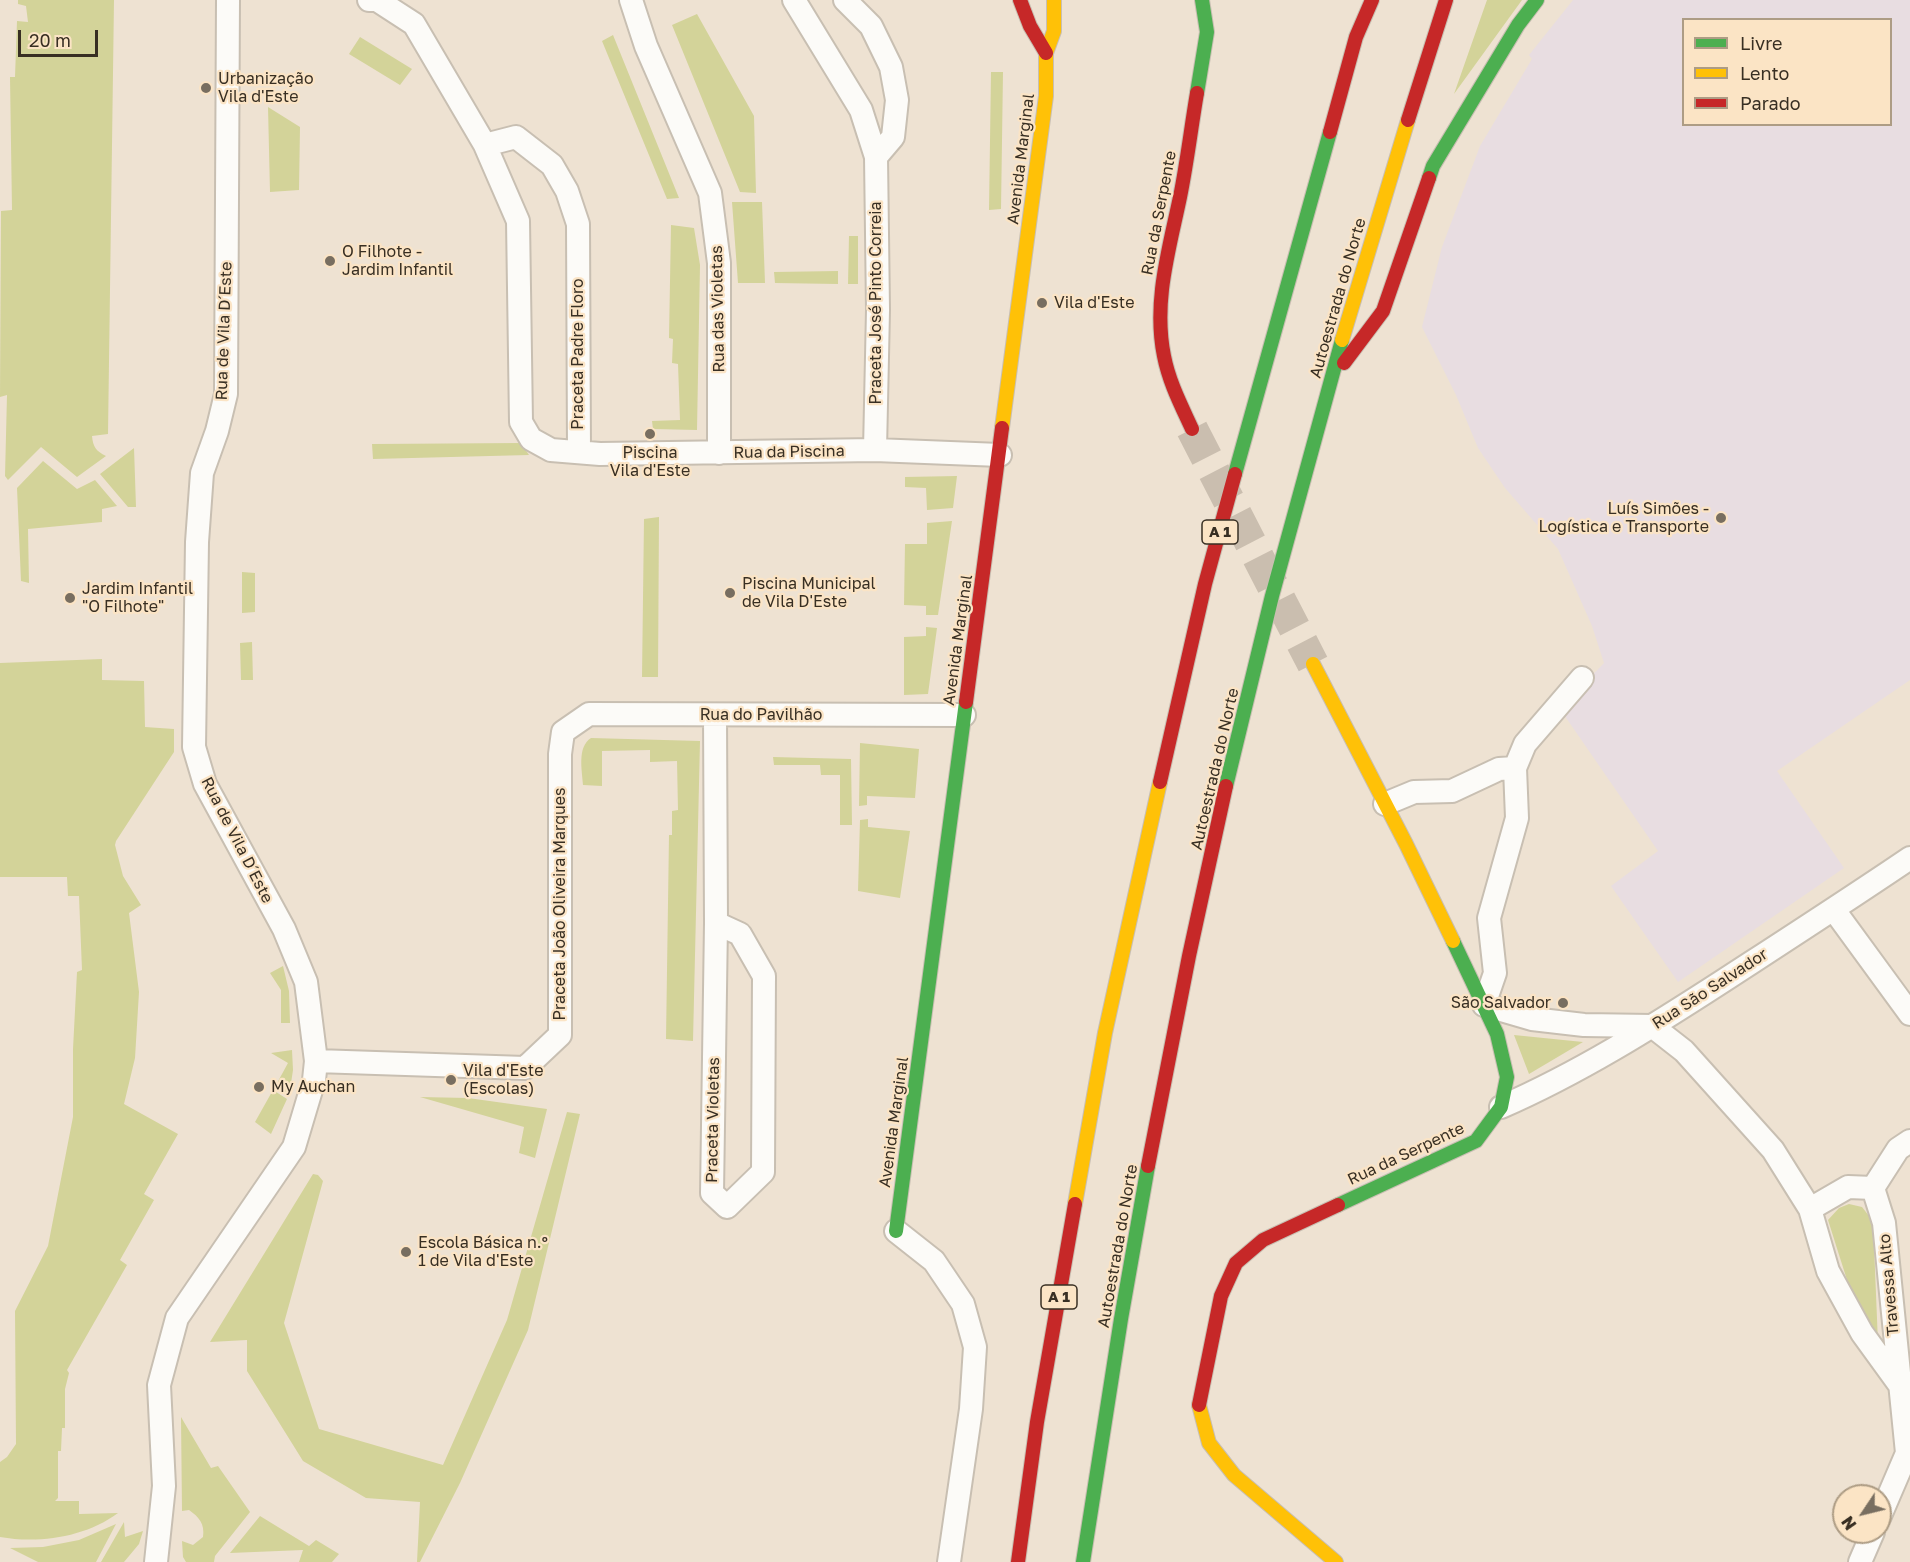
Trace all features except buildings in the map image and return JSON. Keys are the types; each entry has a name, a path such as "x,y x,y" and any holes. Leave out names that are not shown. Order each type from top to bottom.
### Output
{"main road":[{"path":"1020,0 1030,26 1046,53"},
{"name":"Avenida Marginal","path":"896,1231 1000,455 1046,96 1046,53 1054,31 1054,0"},
{"name":"Rua da Serpente","path":"1192,429 1173,389 1164,356 1160,322 1163,274 1180,196 1207,32 1202,0"},
{"path":"1355,0 1356,37"},
{"name":"A 1","path":"1018,1562 1041,1398 1105,1033 1135,890 1206,584 1356,37 1372,0"},
{"name":"Autoestrada do Norte","path":"1083,1562 1107,1397 1169,1053 1224,798 1272,597 1330,381 1446,0"},
{"path":"1330,381 1383,311 1433,166 1518,25 1538,0"},
{"name":"Rua da Serpente","path":"1313,664 1484,1005 1497,1034 1507,1077 1501,1107 1476,1141 1263,1240 1236,1263 1221,1296 1199,1406 1209,1443 1234,1474 1336,1562"}],"street":[{"name":"Rua de Vila D´Este","path":"156,1562 164,1486 159,1385 177,1318 294,1147 314,1080 316,1061 306,982 284,929 205,784 194,747 197,542 202,473 217,431 226,394 228,0"},
{"name":"Praceta Padre Floro","path":"369,0 377,0 414,24 485,145 519,221 522,422 531,439 551,450 579,452 578,224 567,191 552,165 516,137 485,145"},
{"name":"Rua das Violetas","path":"631,0 646,46 710,193 719,263 719,453"},
{"name":"Praceta José Pinto Correia","path":"794,0 861,110 876,157 878,310 875,450"},
{"path":"845,0 871,26 891,67 897,100 894,137 876,157"},
{"name":"Rua da Piscina","path":"579,452 719,453 875,450 1000,455"},
{"path":"1582,678 1525,744 1515,768 1516,818 1490,918 1495,973 1484,1005 1532,1019 1573,1024 1652,1026 1684,1052 1773,1150 1810,1209 1828,1271 1862,1333 1899,1384"},
{"name":"Rua do Pavilhão","path":"563,732 589,714 964,716"},
{"name":"Praceta Violetas","path":"715,715 716,923 712,1192 727,1207 764,1172 764,976 740,934 716,923"},
{"name":"Praceta João Oliveira Marques","path":"316,1061 525,1068 560,1035 559,809 560,754 563,732"},
{"path":"1385,804 1414,792 1452,791 1499,769 1515,768"},
{"name":"Rua São Salvador","path":"1501,1107 1535,1092 1652,1026 1834,910 1910,858"},
{"path":"1834,910 1910,1014"},
{"path":"1810,1209 1848,1186 1873,1188 1898,1149 1910,1141"},
{"name":"Travessa Alto","path":"1873,1188 1884,1223 1907,1453 1892,1488"},
{"path":"896,1231 934,1261 963,1304 975,1347 971,1409 949,1562"},
{"path":"1860,1562 1868,1544"}],"shaded area":[{"name":"Luís Simões - Logística e Transporte","path":"1573,0 1910,0 1910,680 1777,771 1844,868 1678,982 1611,886 1658,851 1560,709 1604,663 1592,626 1558,549 1505,488 1478,448 1456,395 1422,327 1442,247 1480,146 1532,59 1529,55"}],"green space":[{"path":"18,0 114,0 108,434 92,436 96,448 106,456 77,477 41,447 8,480 5,476 7,395 0,397 1,211 12,210 10,77 15,77 17,21 28,22 26,6 18,4"},
{"path":"1487,0 1522,0 1454,94"},
{"path":"697,14 754,116 756,193 740,192 672,25"},
{"path":"613,35 679,198 667,199 602,41"},
{"path":"360,37 412,69 400,85 349,54"},
{"path":"991,72 1003,72 1001,209 989,210"},
{"path":"268,107 300,127 299,190 270,192"},
{"path":"732,202 762,202 765,283 738,283"},
{"path":"671,225 694,228 700,265 697,430 653,429 652,421 680,420 678,364 672,363 673,339 669,338"},
{"path":"849,236 858,236 858,284 848,284"},
{"path":"838,271 838,284 775,283 774,272"},
{"path":"521,443 529,455 373,459 372,444"},
{"path":"134,448 136,507 128,507 100,474"},
{"path":"43,461 77,489 95,480 117,506 102,509 102,522 28,529 29,583 21,581 17,488"},
{"path":"957,476 953,508 927,510 926,488 905,487 905,477"},
{"path":"659,517 658,677 642,677 644,519"},
{"path":"952,521 938,615 926,615 926,606 904,605 905,544 927,544 927,523"},
{"path":"242,572 255,573 255,612 242,613"},
{"path":"926,627 937,628 928,694 904,695 904,637 926,636"},
{"path":"252,642 253,680 241,680 240,643"},
{"path":"102,659 102,680 144,681 145,727 174,729 174,752 115,845 123,876 141,905 129,913 139,992 135,1058 124,1104 178,1134 144,1194 154,1200 120,1260 127,1265 67,1370 69,1373 65,1389 65,1428 62,1428 61,1451 58,1451 58,1498 55,1501 79,1501 79,1514 118,1513 92,1528 62,1537 15,1539 0,1537 0,1462 7,1457 16,1444 15,1311 48,1246 73,1117 73,1049 77,972 82,970 79,896 68,896 67,877 0,877 0,663"},
{"path":"591,738 700,741 693,1041 666,1039 669,835 672,835 672,811 678,810 677,761 650,762 650,750 602,751 602,786 583,785 582,753"},
{"path":"860,743 919,749 915,798 867,796 867,805 859,806"},
{"path":"773,757 851,759 852,825 840,825 840,775 821,775 820,765 774,765"},
{"path":"868,819 868,827 910,831 900,898 858,891 860,820"},
{"path":"283,966 289,991 290,1023 281,1023 281,990 270,973"},
{"path":"1514,1035 1583,1042 1529,1074"},
{"path":"292,1050 293,1070 290,1090 287,1093 276,1085 288,1063 271,1053"},
{"path":"273,1090 287,1099 271,1134 255,1122"},
{"path":"420,1097 468,1098 547,1109 535,1158 519,1153 524,1127"},
{"path":"567,1112 580,1114 528,1330 460,1483 420,1562 417,1562 420,1502 366,1498 303,1461 247,1371 247,1340 210,1342 313,1174 318,1175 323,1181 284,1323 319,1429 443,1465 507,1320"},
{"path":"1849,1204 1862,1207 1873,1221 1878,1343 1854,1302 1828,1220 1839,1208"},
{"path":"181,1417 211,1468 218,1466 250,1512 215,1556 214,1562 186,1562 183,1557 182,1541 193,1545 203,1537 203,1532 201,1521 196,1515 189,1510 182,1511"},
{"path":"260,1516 309,1546 316,1540 339,1554 332,1562 299,1562 303,1550 230,1553"},
{"path":"124,1522 125,1537 143,1531 139,1544 124,1562 101,1562"},
{"path":"116,1524 96,1562 38,1562 10,1548 43,1547 79,1540"}],"tunnel":[{"path":"1192,429 1313,664"}],"traffic: fast":[{"path":"1197,93 1207,32 1202,0"},
{"path":"1429,178 1433,166 1518,25 1537,0"},
{"path":"1235,474 1330,132"},
{"path":"1226,786 1272,596 1342,340"},
{"path":"896,1231 966,702"},
{"path":"1338,1205 1476,1141 1501,1107 1507,1077 1497,1034 1453,941"},
{"path":"1083,1562 1121,1319 1148,1166"}],"traffic: slow":[{"path":"1002,428 1046,96 1046,53 1054,31 1054,0"},
{"path":"1342,340 1408,120"},
{"path":"1313,664 1406,844 1453,941"},
{"path":"1075,1204 1105,1033 1160,782"},
{"path":"1199,1405 1209,1443 1234,1475 1336,1562"}],"traffic: jam":[{"path":"1020,0 1030,26 1046,53"},
{"path":"1330,132 1356,37 1372,0"},
{"path":"1408,120 1446,0"},
{"path":"1192,429 1166,366 1160,316 1167,256 1197,93"},
{"path":"1344,363 1383,311 1429,178"},
{"path":"966,702 1002,428"},
{"path":"1160,782 1205,584 1235,474"},
{"path":"1148,1166 1189,956 1226,786"},
{"path":"1018,1562 1037,1422 1075,1204"},
{"path":"1199,1405 1221,1296 1236,1263 1263,1240 1338,1205"}],"place":[{"name":"Urbanização Vila d'Este","path":"206,88"},
{"name":"O Filhote - Jardim Infantil","path":"330,261"},
{"name":"Vila d'Este","path":"1042,303"},
{"name":"Piscina Vila d'Este","path":"650,434"},
{"name":"Luís Simões - Logística e Transporte","path":"1721,518"},
{"name":"Piscina Municipal de Vila D'Este","path":"730,593"},
{"name":"Jardim Infantil \"O Filhote\"","path":"70,598"},
{"name":"São Salvador","path":"1563,1003"},
{"name":"Vila d'Este (Escolas)","path":"451,1080"},
{"name":"My Auchan","path":"259,1087"},
{"name":"Escola Básica n.º 1 de Vila d'Este","path":"406,1252"}]}
